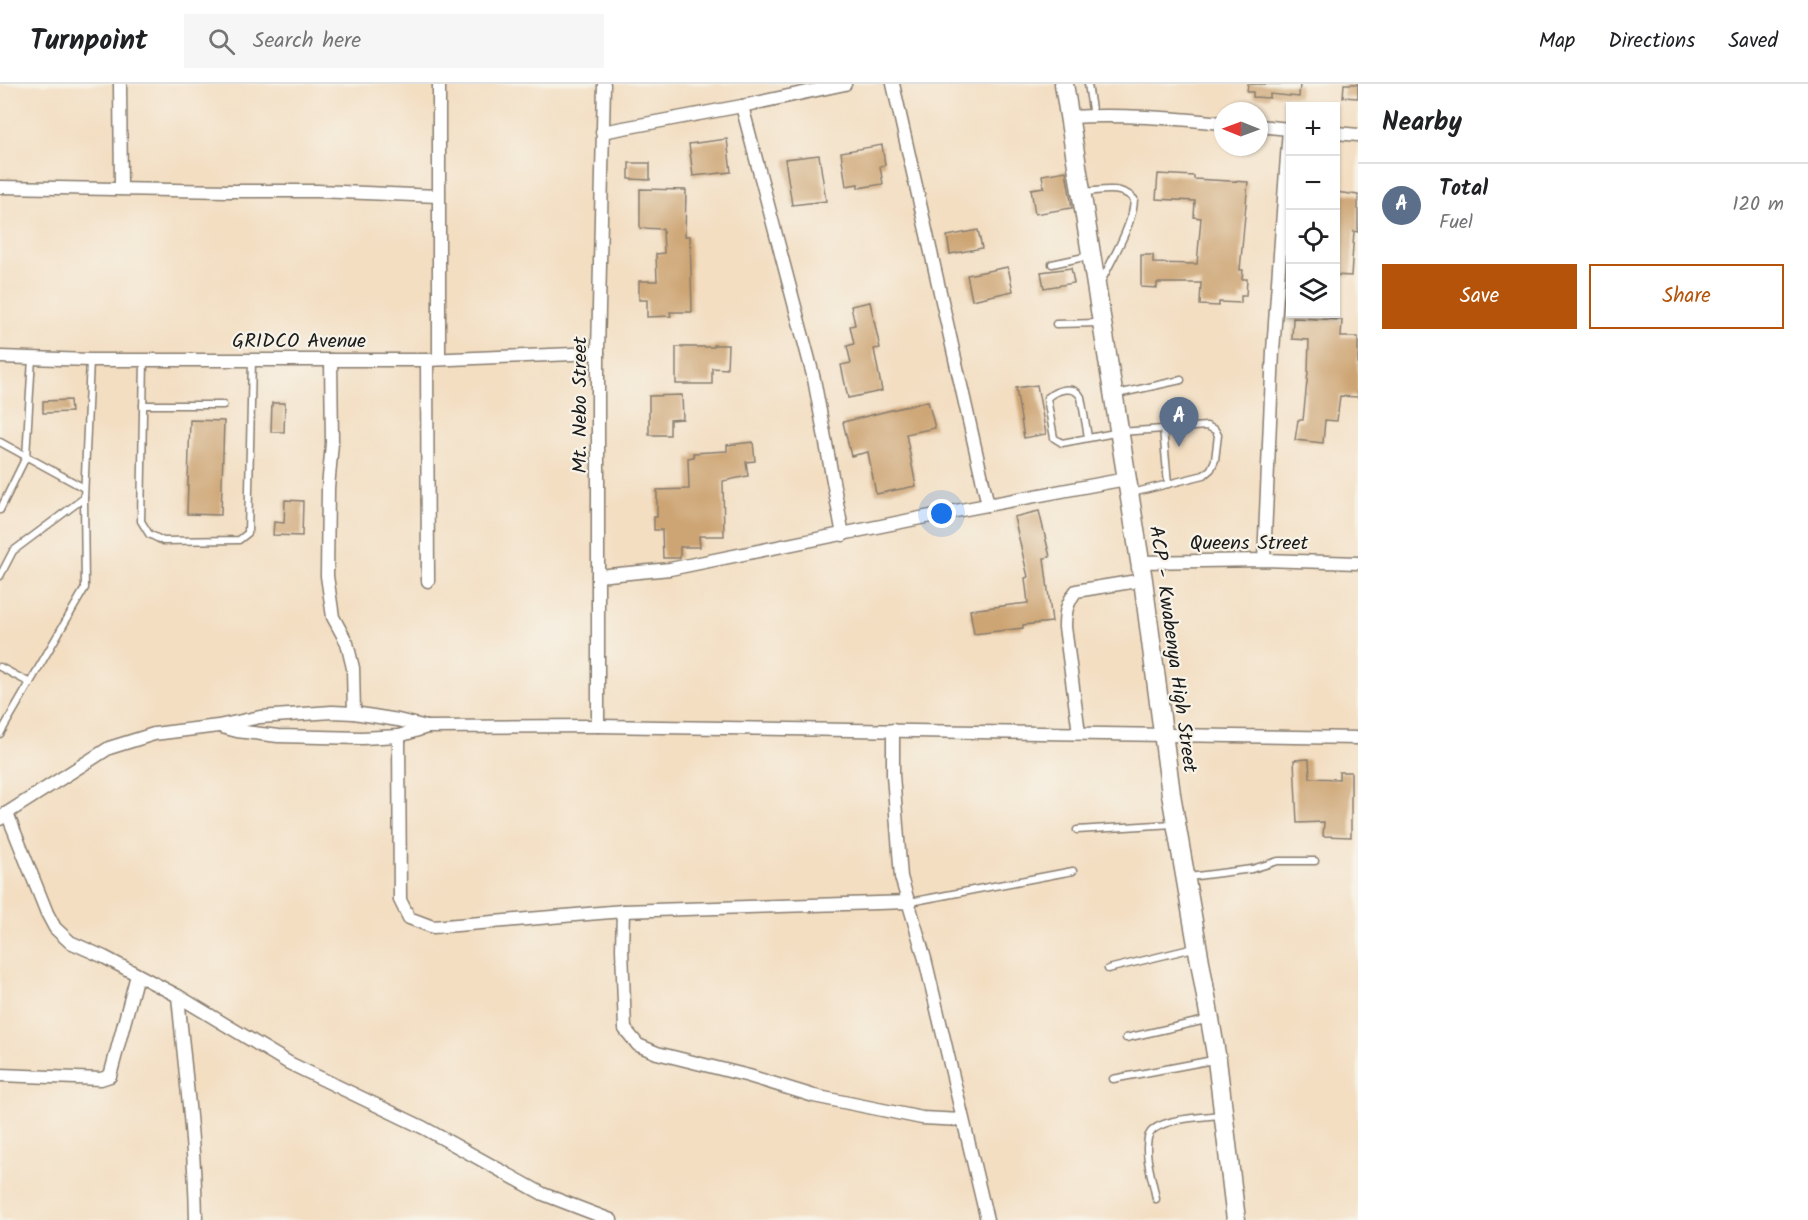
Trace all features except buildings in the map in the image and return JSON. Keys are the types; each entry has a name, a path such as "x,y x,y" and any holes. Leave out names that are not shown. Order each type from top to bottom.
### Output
{"main road":[{"name":"ACP - Kwabenya High Street","path":"1064,84 1143,580 1185,878 1217,1060 1236,1220"}],"street":[{"path":"120,84 121,188"},
{"path":"428,581 439,84"},
{"name":"Mt. Nebo Street","path":"598,726 598,353 604,84"},
{"path":"602,132 845,84"},
{"path":"893,84 988,505"},
{"path":"742,106 814,379 843,535"},
{"path":"1070,117 1163,117 1214,122"},
{"path":"1268,127 1286,129"},
{"path":"1340,133 1358,135"},
{"path":"1264,560 1273,351 1288,156"},
{"path":"0,187 317,191 438,196"},
{"name":"GRIDCO Avenue","path":"0,357 90,360 433,360 598,353"},
{"path":"331,360 332,443 328,488 327,576 333,617 346,643 353,668 354,713"},
{"path":"598,576 670,569 988,505 1127,486"},
{"name":"Queens Street","path":"1140,562 1264,560 1358,562"},
{"path":"1079,733 1065,627 1068,601 1076,591 1143,580"},
{"path":"611,1220 543,1194 424,1128 289,1063 178,996 70,942 55,928 47,914 4,816 109,748 154,734 218,726 260,717 332,712 354,713 427,727 598,726 1358,738"},
{"path":"218,726 237,731 278,736 362,738 399,736 427,727"},
{"path":"893,730 893,775 901,878 925,959 987,1220"},
{"path":"399,736 400,900 409,918 433,927 623,911 910,903"},
{"path":"623,911 625,1029 638,1045 657,1053 749,1076 813,1096 922,1118 962,1120"},
{"path":"0,1075 101,1079 110,1076 137,975"},
{"path":"178,996 195,1179 196,1220"}],"lane":[{"path":"1088,84 1093,116"},
{"path":"1080,192 1116,190 1127,192 1134,199 1134,209 1129,223 1096,293"},
{"path":"1052,264 1090,255"},
{"path":"1056,324 1102,323"},
{"path":"0,510 26,457 32,357"},
{"path":"144,359 141,521 149,534 163,541 239,540 248,533 252,360"},
{"path":"0,734 85,588 84,488 90,360"},
{"path":"1113,395 1181,380"},
{"path":"1088,437 1078,391 1073,389 1050,395 1047,398 1056,440 1062,443 1120,432 1207,426 1215,430 1218,435 1215,460 1211,469 1204,475 1168,484 1127,486"},
{"path":"143,405 223,405"},
{"path":"1163,429 1168,484"},
{"path":"0,442 84,488"},
{"path":"0,576 13,551 84,498"},
{"path":"0,667 30,683"},
{"path":"1077,830 1177,824"},
{"path":"1185,878 1252,869 1278,861 1315,861"},
{"path":"910,903 1073,871"},
{"path":"1108,969 1198,947"},
{"path":"1126,1038 1210,1019"},
{"path":"1113,1079 1217,1060"},
{"path":"1156,1199 1148,1158 1148,1136 1155,1127 1167,1122 1225,1115"}],"place":[{"name":"Total","path":"1179,447"}]}
